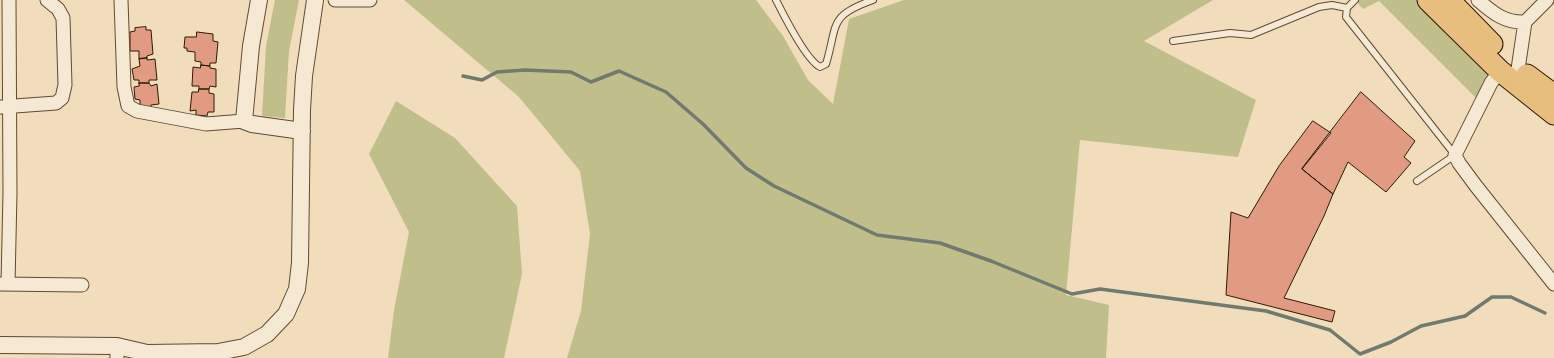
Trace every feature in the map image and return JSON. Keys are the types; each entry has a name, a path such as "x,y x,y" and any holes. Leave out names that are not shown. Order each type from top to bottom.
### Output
{"highway":[{"path":"1428,0 1509,70 1554,114"},
{"path":"1449,0 1509,70 1554,95"}],"street":[{"path":"9,0 4,17 4,284 82,285"},
{"path":"4,107 56,103 62,98 64,92 62,18 58,9 47,0"},
{"path":"120,0 124,88 128,106 145,113 206,124 244,121 252,124 302,131"},
{"path":"244,121 251,46 259,0"},
{"path":"0,345 147,353 218,352 244,347 267,334 286,314 297,289 300,262 304,76 315,0"},
{"path":"335,0 370,0"},
{"path":"1478,0 1502,18 1512,22 1525,22"},
{"path":"1547,0 1525,22 1509,70 1491,83 1455,155 1472,181 1554,284"},
{"path":"128,358 147,353"}],"lane":[{"path":"776,0 798,39 814,63 820,67 826,64 839,17 847,11 871,0"},
{"path":"1355,0 1347,8 1346,17 1455,155 1417,181"},
{"path":"1173,41 1230,33 1251,35 1319,7 1332,5 1347,8"}],"shaded area":[{"path":"275,0 299,0 289,51 285,118 262,116 266,46"},
{"path":"404,0 756,0 783,36 808,80 833,104 849,19 904,0 1213,0 1144,41 1256,100 1238,157 1080,140 1066,295 1109,305 1106,358 567,358 581,311 590,234 580,171 519,97"},
{"path":"1355,0 1418,0 1489,77 1476,98 1379,1 1363,9"},
{"path":"396,101 455,138 517,206 522,274 504,358 388,358 394,310 409,232 369,154"}],"building":[{"path":"146,27 146,30 151,30 153,54 147,56 147,58 139,59 139,51 130,51 130,32 135,31 135,28"},
{"path":"197,32 213,34 213,41 218,42 216,63 210,63 210,66 201,65 201,62 195,61 195,52 187,51 187,48 184,48 185,37 196,37"},
{"path":"147,58 147,60 155,59 157,80 149,80 149,83 139,83 139,80 134,80 132,69 140,66 139,59"},
{"path":"201,65 210,66 210,68 216,69 216,87 210,86 209,89 199,89 199,86 192,86 193,67 200,68"},
{"path":"139,83 149,83 151,86 157,84 159,104 151,105 151,108 140,109 140,100 135,99 134,87 139,86"},
{"path":"199,89 209,89 209,93 214,94 214,112 208,112 207,116 196,115 196,110 190,111 192,92 198,92"},
{"path":"1361,92 1415,141 1404,157 1411,163 1386,192 1348,162 1333,194 1302,169"},
{"path":"1313,121 1331,133 1302,169 1333,194 1324,216 1284,298 1335,311 1332,322 1226,295 1231,212 1248,218 1279,166"}],"waterway":[{"path":"463,76 482,80 497,72 525,70 571,72 591,82 619,71 666,92 703,124 746,168 774,186 877,235 940,243 991,261 1072,294 1100,289 1266,311 1330,330 1360,354 1391,342 1421,326 1465,316 1492,297 1511,297 1545,313"}]}
